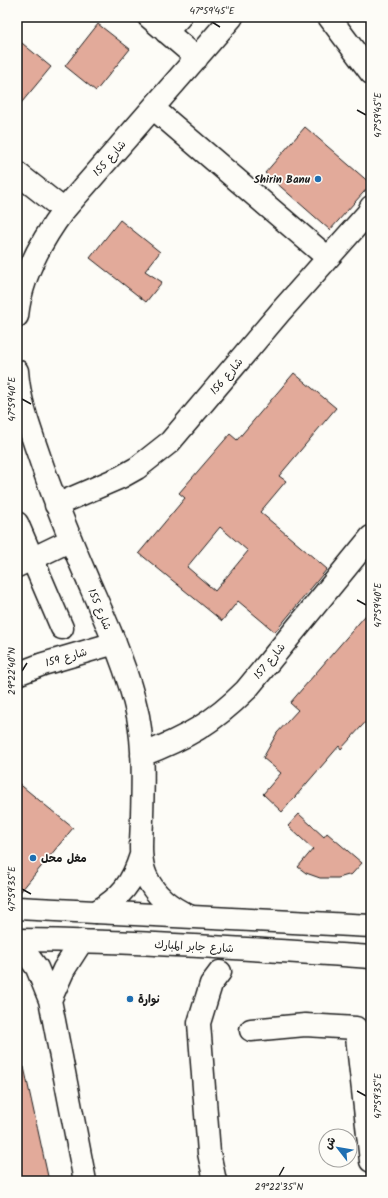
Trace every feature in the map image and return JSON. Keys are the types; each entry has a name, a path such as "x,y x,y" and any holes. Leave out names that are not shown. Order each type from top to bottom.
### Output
{"street":[{"path":"149,17 173,24 198,58"},
{"name":"شارع 155","path":"17,316 22,290 31,265 51,227 64,210 198,58 232,17"},
{"path":"328,17 371,74"},
{"path":"153,108 328,258"},
{"path":"17,172 64,210"},
{"name":"شارع 156","path":"56,505 121,477 137,468 170,442 328,258 370,212"},
{"name":"شارع 155","path":"17,371 24,412 56,505 115,643 138,716 142,755 141,855 146,875 156,893 171,907 189,916"},
{"path":"17,523 25,562 62,628"},
{"name":"شارع 157","path":"142,755 176,742 208,724 230,706 246,690 371,537"},
{"path":"25,562 70,540"},
{"name":"شارع 159","path":"17,674 43,664 115,643"},
{"name":"شارع 155","path":"96,912 112,902 125,889 135,873 141,855"},
{"path":"17,908 371,926"},
{"path":"17,941 37,968 50,1000 85,1181"},
{"name":"شارع جابر المبارك","path":"17,941 82,941 221,947 371,957"},
{"path":"50,1000 64,969 82,941"},
{"path":"215,1181 209,1152 200,1023 211,984 220,972"},
{"path":"251,1030 305,1025 356,1028 371,1161"}],"building":[{"path":"98,24 130,49 96,91 65,66"},
{"path":"17,39 51,67 17,108"},
{"name":"Shirin Banu","path":"305,127 371,184 330,230 265,173"},
{"path":"120,220 160,252 145,271 162,282 146,302 90,258"},
{"path":"294,373 336,408 279,476 286,481 260,512 327,569 275,632 238,601 222,621 139,553 185,498 179,493 230,434 237,440","holes":["220,527 248,551 215,591 187,567"]},
{"path":"371,609 371,716 341,749 339,746 282,812 263,794 281,773 263,758 277,733 298,710 290,703"},
{"name":"مغل محل","path":"17,782 73,828 17,896"},
{"path":"299,814 324,837 327,833 362,863 352,874 338,878 320,878 306,873 298,867 313,849 288,826"},
{"path":"24,1067 49,1181 17,1181 17,1068"}],"place":[{"name":"Shirin Banu","path":"318,179"},
{"name":"مغل محل","path":"33,858"},
{"name":"نوارة","path":"130,999"}]}
